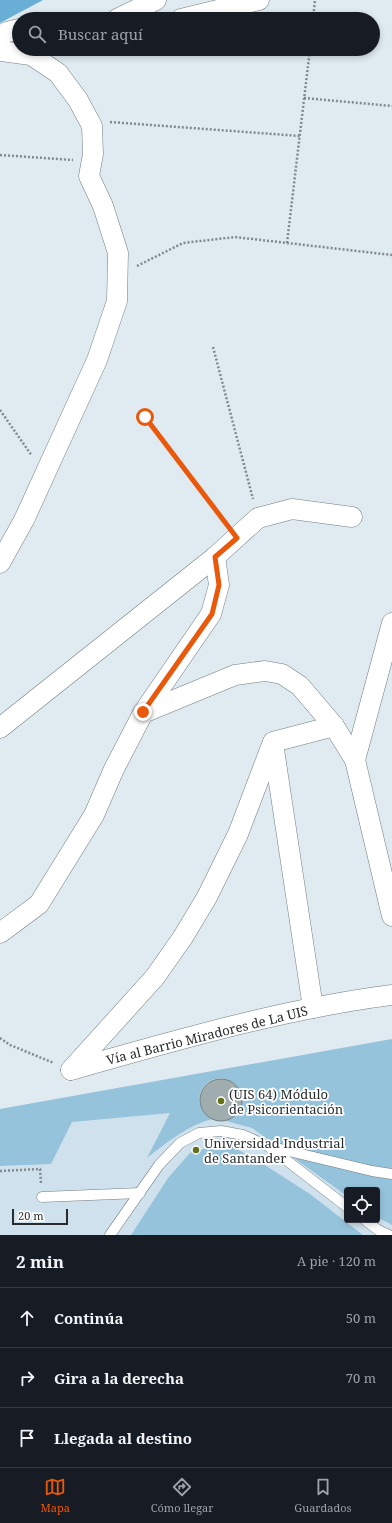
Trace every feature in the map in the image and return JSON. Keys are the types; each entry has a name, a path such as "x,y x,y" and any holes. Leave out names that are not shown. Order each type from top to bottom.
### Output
{"street":[{"path":"131,12 156,0"},
{"path":"210,12 259,0"},
{"path":"0,36 12,31"},
{"path":"0,51 12,52"},
{"path":"0,563 24,520 97,360 117,301 118,253 103,206 89,176 93,154 92,126 78,100 58,73 34,56"},
{"path":"0,728 215,557 258,518 292,509 352,517"},
{"path":"0,933 39,904 94,815 114,769 143,712 212,614 219,585 215,557"},
{"path":"355,760 392,623"},
{"path":"143,712 235,675 264,671 282,674 300,686 334,726 355,760 392,916"},
{"path":"273,742 334,726"},
{"path":"273,742 313,1008"},
{"path":"71,1070 155,977 183,938 207,897 238,834 273,742"},
{"name":"Vía al Barrio Miradores de La UIS","path":"71,1070 271,1016 391,990"}],"lane":[{"path":"110,1235 159,1165 180,1143 199,1133 221,1131 243,1135 268,1146 372,1172 392,1174"},
{"path":"268,1146 344,1204"},
{"path":"42,1197 140,1192"},
{"path":"369,1223 378,1230 389,1235"}],"path":[{"path":"314,12 315,0"},
{"path":"287,243 309,56"},
{"path":"304,98 392,106"},
{"path":"89,120 300,136"},
{"path":"0,155 92,161"},
{"path":"117,292 138,265 183,243 235,237 392,255"},
{"path":"214,347 258,518"},
{"path":"0,410 44,474"},
{"path":"145,417 237,538"},
{"path":"0,1038 10,1045 71,1070"},
{"path":"0,1171 40,1169 42,1197"}],"shaded area":[{"path":"0,0 43,0 21,12 12,12 12,17 0,23"},
{"name":"Universidad Industrial de Santander","path":"392,1039 392,1235 0,1235 0,1109"},
{"path":"392,1039 392,1225 380,1219 380,1187 344,1187 344,1194 252,1128 226,1121 237,1113 241,1107 242,1100 238,1087 226,1079 217,1078 210,1081 200,1094 200,1103 203,1111 212,1119 186,1130 170,1140 147,1158 170,1113 72,1122 51,1164 0,1166 0,1109"},
{"path":"210,1147 233,1147 257,1160 310,1194 344,1220 344,1223 347,1223 363,1235 131,1235 168,1178 190,1153"}],"building":[{"name":"(UIS 64) Módulo de Psicorientación","path":"217,1079 225,1079 233,1082 239,1088 242,1100 239,1112 233,1118 225,1121 217,1121 209,1118 203,1112 200,1104 200,1096 203,1088 209,1082"}],"place":[{"name":"(UIS 64) Módulo de Psicorientación","path":"221,1101"},
{"name":"Universidad Industrial de Santander","path":"196,1150"}],"route":[{"path":"143,712 212,614 219,585 215,557 237,538 145,417"}]}
